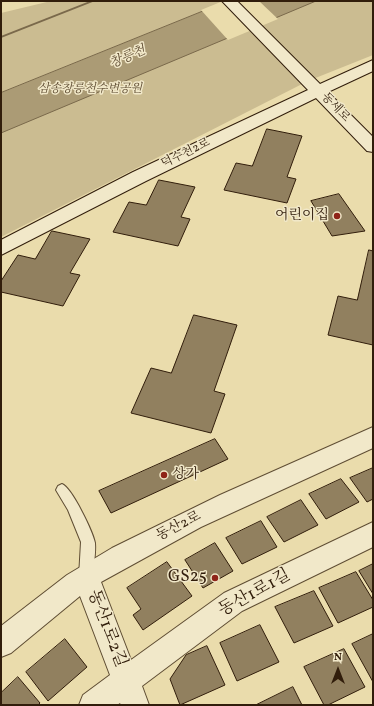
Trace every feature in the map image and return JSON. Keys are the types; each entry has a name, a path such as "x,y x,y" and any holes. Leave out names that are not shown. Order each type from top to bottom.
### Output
{"street":[{"name":"동세로","path":"229,1 373,147"},
{"name":"덕수천2로","path":"1,248 46,223 373,65"},
{"name":"동산2로","path":"1,643 86,577 179,526 373,437"},
{"name":"동산1로1길","path":"130,693 233,602 373,534"},
{"name":"동산1로2길","path":"86,577 130,693 105,695 93,705"}],"lane":[{"path":"62,490 73,507 88,542 86,577"}],"green space":[{"name":"삼송창릉천수변공원","path":"51,1 373,1 373,55 308,81 1,237 1,13"}],"water":[{"name":"창릉천","path":"228,1 316,1 1,133 1,93"}],"pier":[{"path":"223,1 259,1 278,19 228,40 201,10"}],"building":[{"path":"267,129 302,136 287,177 296,179 287,203 224,190 236,163 252,166"},
{"path":"159,180 195,187 181,217 190,219 178,246 113,232 129,202 146,205"},
{"name":"어린이집","path":"339,194 365,231 332,236 311,201"},
{"path":"52,231 90,239 70,273 80,275 63,306 1,292 1,281 18,255 35,259"},
{"path":"369,250 373,251 373,345 328,335 338,296 357,300"},
{"path":"194,315 237,325 214,391 225,394 211,433 131,413 151,368 171,373"},
{"name":"상가","path":"215,439 228,459 111,513 99,491"},
{"path":"373,468 373,499 367,502 350,478"},
{"path":"341,479 359,502 326,519 309,494"},
{"path":"301,500 318,525 284,542 267,517"},
{"path":"261,521 277,547 242,564 226,538"},
{"path":"215,543 233,571 203,588 185,560"},
{"path":"167,562 192,596 143,630 133,615 141,609 127,588"},
{"path":"373,564 373,594 359,571"},
{"path":"356,572 373,600 373,607 338,623 319,588"},
{"path":"314,591 333,626 294,643 275,607"},
{"path":"260,625 279,662 237,681 220,643"},
{"path":"373,634 373,682 352,644"},
{"path":"65,639 87,667 48,701 26,672"},
{"path":"207,646 225,685 180,705 170,679 186,655"},
{"path":"344,649 365,687 328,705 324,705 304,667"},
{"path":"18,677 40,703 38,705 1,705 1,693"},
{"path":"293,687 302,705 256,705"}],"waterway":[{"path":"1,37 93,1"}],"place":[{"name":"어린이집","path":"337,216"},
{"name":"상가","path":"164,475"},
{"name":"GS25","path":"215,578"}]}
